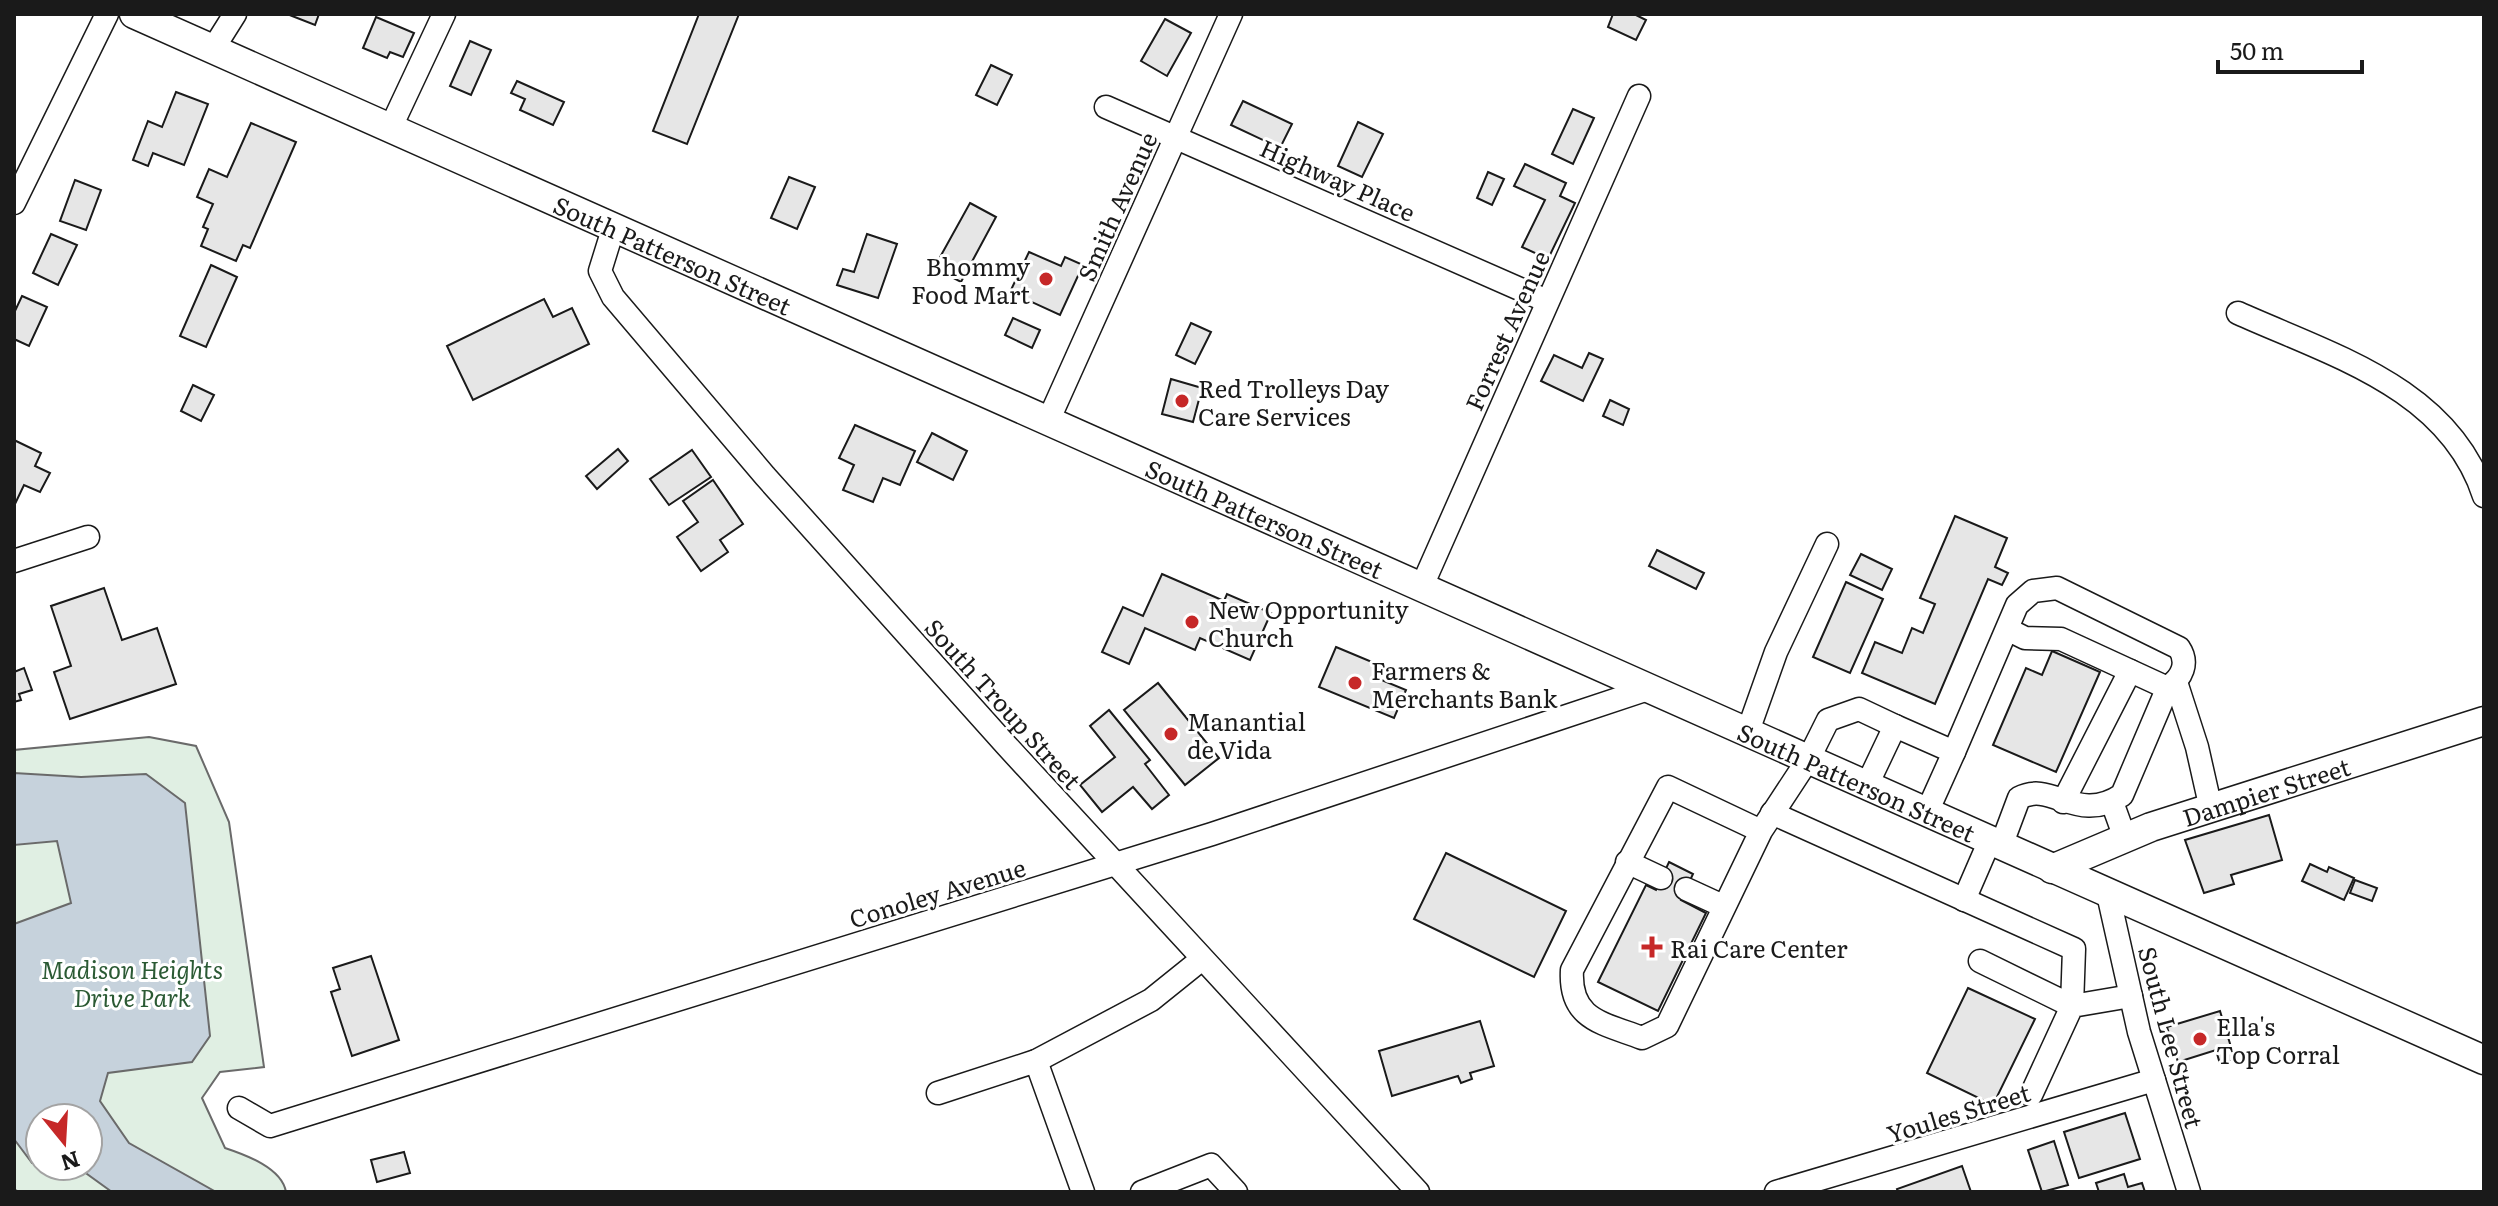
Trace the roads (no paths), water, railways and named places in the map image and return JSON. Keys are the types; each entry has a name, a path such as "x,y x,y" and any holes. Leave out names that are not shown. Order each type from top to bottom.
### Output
{"main road":[{"name":"South Patterson Street","path":"152,18 390,129 1049,419 2484,1060"},
{"name":"Dampier Street","path":"2052,869 2125,838 2484,721"}],"street":[{"path":"14,203 107,14"},
{"path":"213,49 235,14"},
{"path":"390,129 444,14"},
{"name":"Smith Avenue","path":"1049,419 1231,14"},
{"name":"Forrest Avenue","path":"1422,586 1639,96"},
{"name":"Highway Place","path":"1106,107 1176,135 1547,301"},
{"name":"South Troup Street","path":"614,226 599,267 613,297 765,476 1202,959 1418,1192"},
{"path":"2238,313 2385,379 2414,397 2444,426 2466,459 2484,496"},
{"path":"14,561 88,537"},
{"path":"1748,731 1776,652 1827,544"},
{"path":"1927,812 2017,605 2033,591 2057,588 2179,648 2185,656 2184,668 2172,685 2122,795 2112,802 2092,808 2037,792 2019,798 1964,900"},
{"path":"2007,629 2025,638 2061,639 2130,671 2172,685 2197,747 2211,809"},
{"path":"2063,802 2130,671"},
{"name":"Conoley Avenue","path":"239,1108 270,1126 1116,863 1651,688"},
{"path":"1954,752 1859,709 1846,711 1828,720 1809,758 1767,822 1723,906 1667,1026 1642,1038 1584,1015 1571,990 1572,970 1668,787 1767,822 1964,900 2074,949 2072,1006 2031,1095"},
{"path":"1867,785 1895,726"},
{"path":"2112,802 2125,838"},
{"path":"1627,862 1661,878"},
{"path":"1686,889 1723,906"},
{"name":"South Lee Street","path":"2108,894 2131,996 2189,1192"},
{"path":"938,1093 1036,1061 1151,1000 1202,959"},
{"path":"1980,961 2072,1006 2131,996"},
{"path":"1036,1061 1083,1192"},
{"name":"Youles Street","path":"1776,1192 2154,1080"},
{"path":"1142,1192 1211,1165 1236,1192"}],"place":[{"name":"Bhommy Food Mart","path":"1046,279"},
{"name":"Red Trolleys Day Care Services","path":"1182,401"},
{"name":"New Opportunity Church","path":"1192,622"},
{"name":"Farmers & Merchants Bank","path":"1355,683"},
{"name":"Manantial de Vida","path":"1171,734"},
{"name":"Rai Care Center","path":"1652,947"},
{"name":"Ella's Top Corral","path":"2200,1039"}],"park label":[{"name":"Madison Heights Drive Park","path":"132,982"}]}
